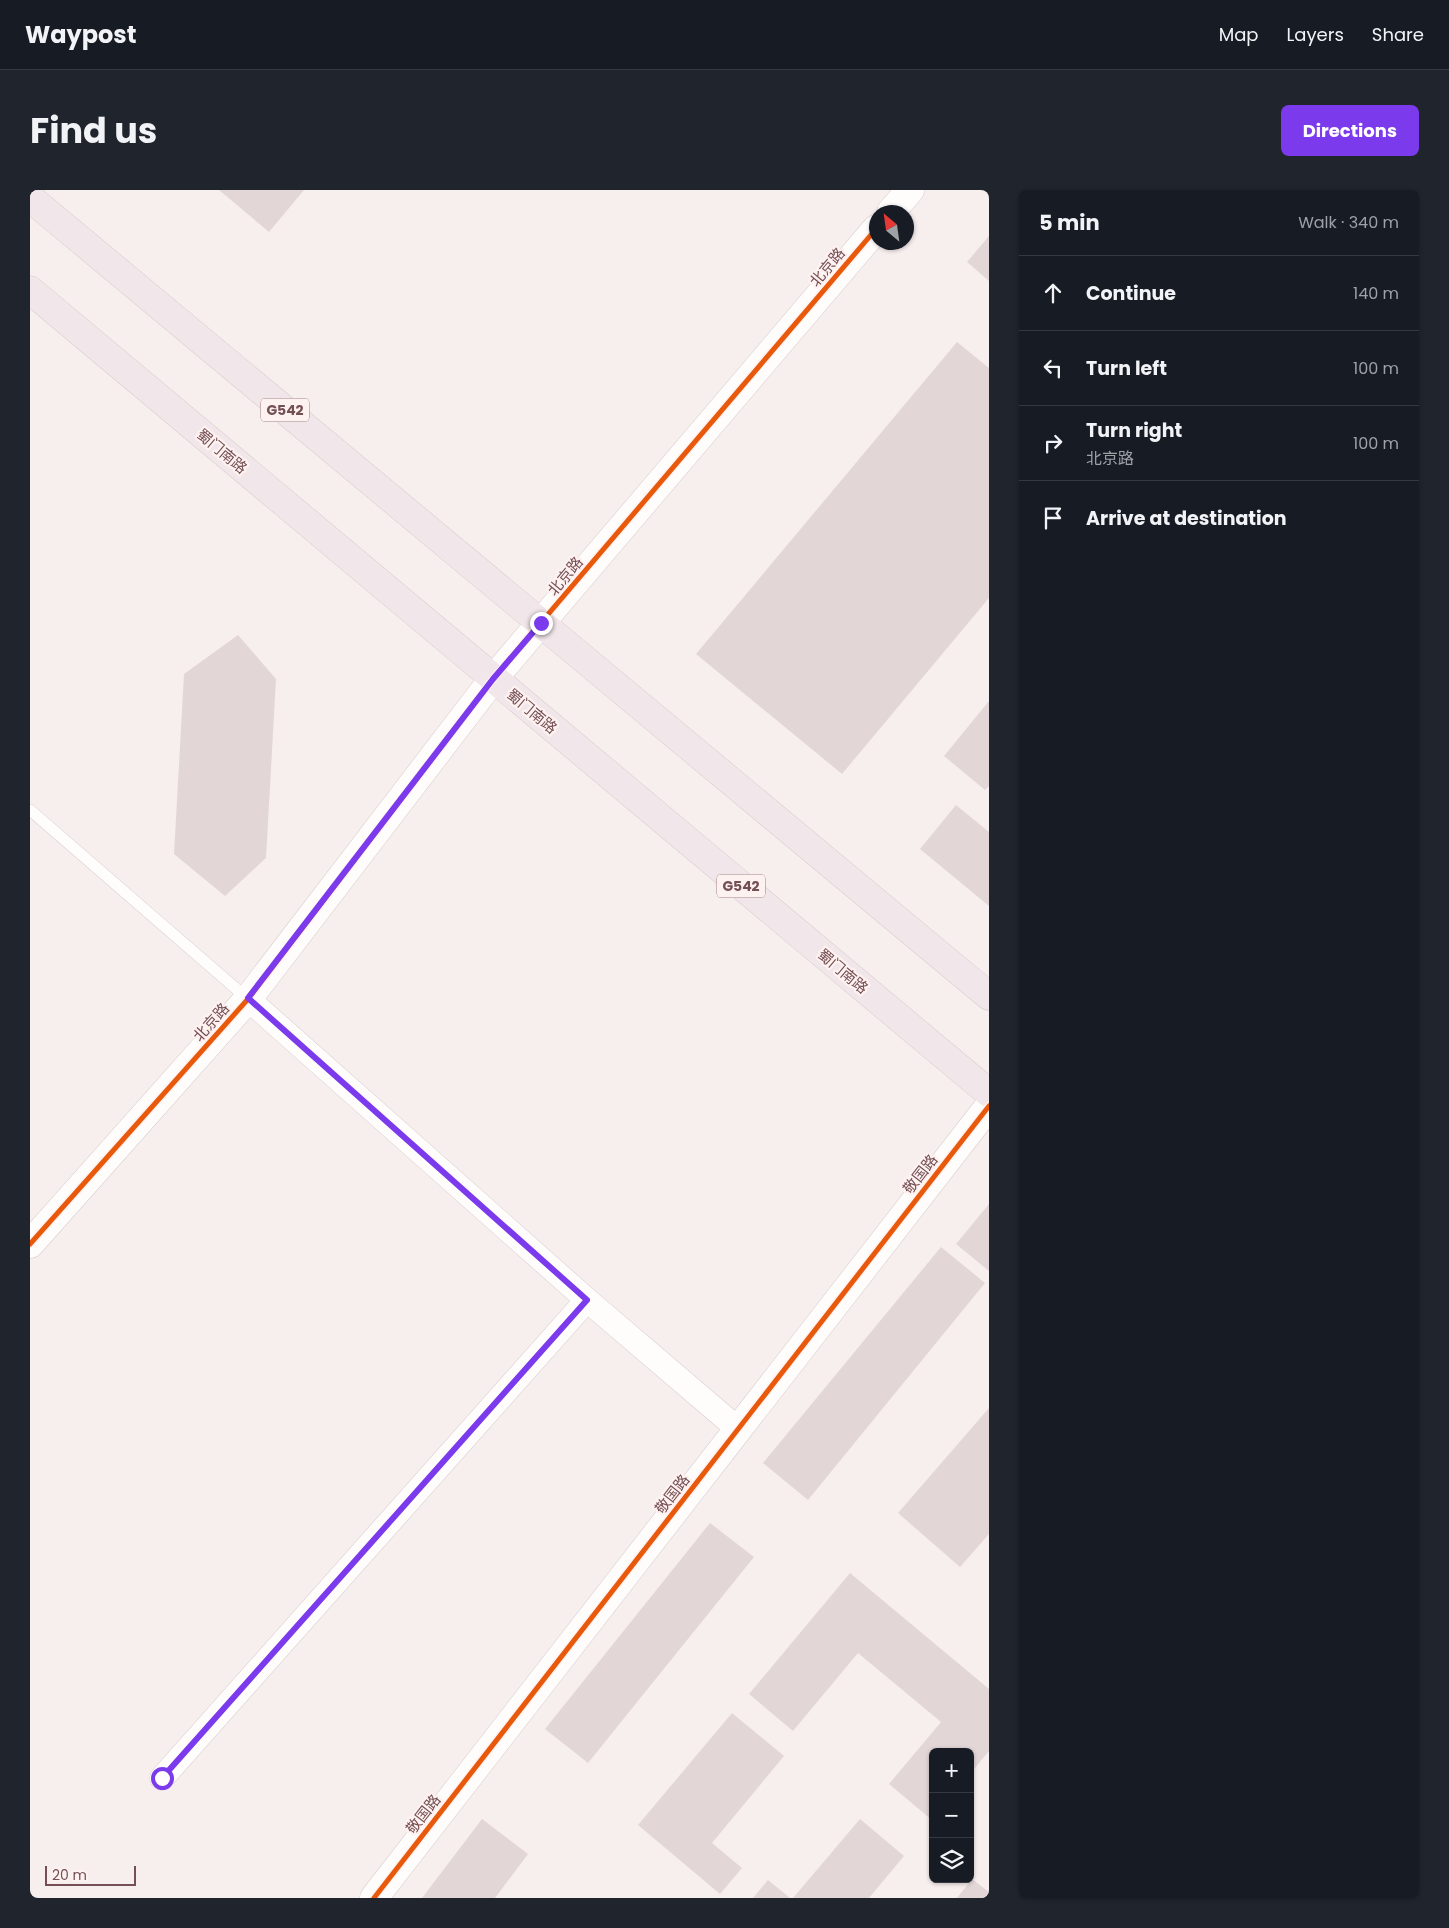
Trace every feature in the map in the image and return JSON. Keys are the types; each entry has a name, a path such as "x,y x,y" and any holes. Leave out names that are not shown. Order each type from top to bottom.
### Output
{"highway":[{"name":"G542","path":"30,198 989,996"},
{"name":"蜀门南路","path":"30,290 989,1094"}],"street":[{"path":"896,205 910,190"},
{"name":"北京路","path":"30,1244 248,998 493,679 869,237"},
{"path":"248,998 587,1300 738,1429"},
{"name":"敬国路","path":"374,1898 989,1106"},
{"path":"162,1778 587,1300"}],"lane":[{"path":"30,810 248,998"}],"building":[{"path":"219,190 304,190 269,232"},
{"path":"989,236 989,281 967,262"},
{"path":"957,342 989,368 989,598 842,774 696,654"},
{"path":"238,635 276,679 266,858 225,896 174,854 184,674"},
{"path":"989,701 989,786 985,790 944,756"},
{"path":"956,805 989,832 989,906 920,849"},
{"path":"989,1204 989,1271 956,1244"},
{"path":"941,1247 985,1283 808,1500 763,1463"},
{"path":"989,1408 989,1534 960,1567 898,1513"},
{"path":"710,1523 754,1557 588,1763 545,1729"},
{"path":"850,1573 989,1689 989,1751 974,1769 974,1748 929,1748 929,1817 889,1784 941,1722 858,1653 793,1731 749,1694"},
{"path":"732,1713 784,1756 712,1843 742,1868 720,1894 638,1825"},
{"path":"482,1819 528,1854 495,1898 422,1898"},
{"path":"860,1819 904,1856 869,1898 793,1898"},
{"path":"768,1880 790,1898 753,1898"},
{"path":"974,1881 989,1892 989,1898 957,1898 969,1883 974,1883"}],"cycle path":[{"path":"30,1244 248,999 493,679 869,237"},
{"path":"374,1898 989,1106"}],"route":[{"path":"162,1778 587,1300 248,998 493,679 541,623"}]}
